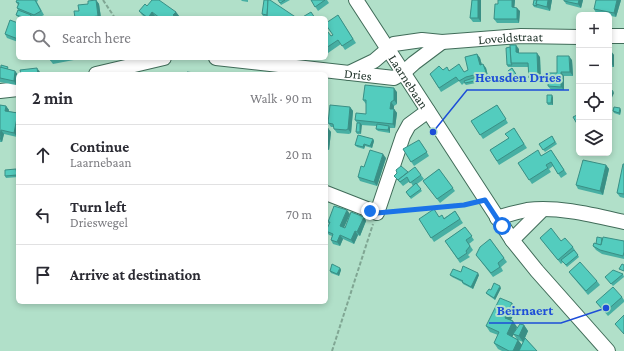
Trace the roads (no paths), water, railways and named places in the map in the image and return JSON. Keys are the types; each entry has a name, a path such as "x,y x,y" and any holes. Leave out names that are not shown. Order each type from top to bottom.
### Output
{"street":[{"name":"Laarnebaan","path":"356,0 512,240 537,271 608,351"},
{"name":"Loveldstraat","path":"388,48 394,44 422,40 442,42 521,36 576,37"},
{"path":"612,36 624,36"},
{"path":"404,73 414,63 442,42"},
{"path":"349,73 374,61 388,48"},
{"path":"104,72 151,60"},
{"name":"Dries","path":"234,60 384,78 396,78 404,73"},
{"path":"0,91 16,90"},
{"path":"328,194 377,213 403,136 409,124 428,111"},
{"path":"497,218 527,210 542,210 575,212 624,222"},
{"path":"512,240 542,210"}],"place":[{"name":"Heusden Dries","path":"433,132"},
{"name":"Beirnaert","path":"606,308"}]}
